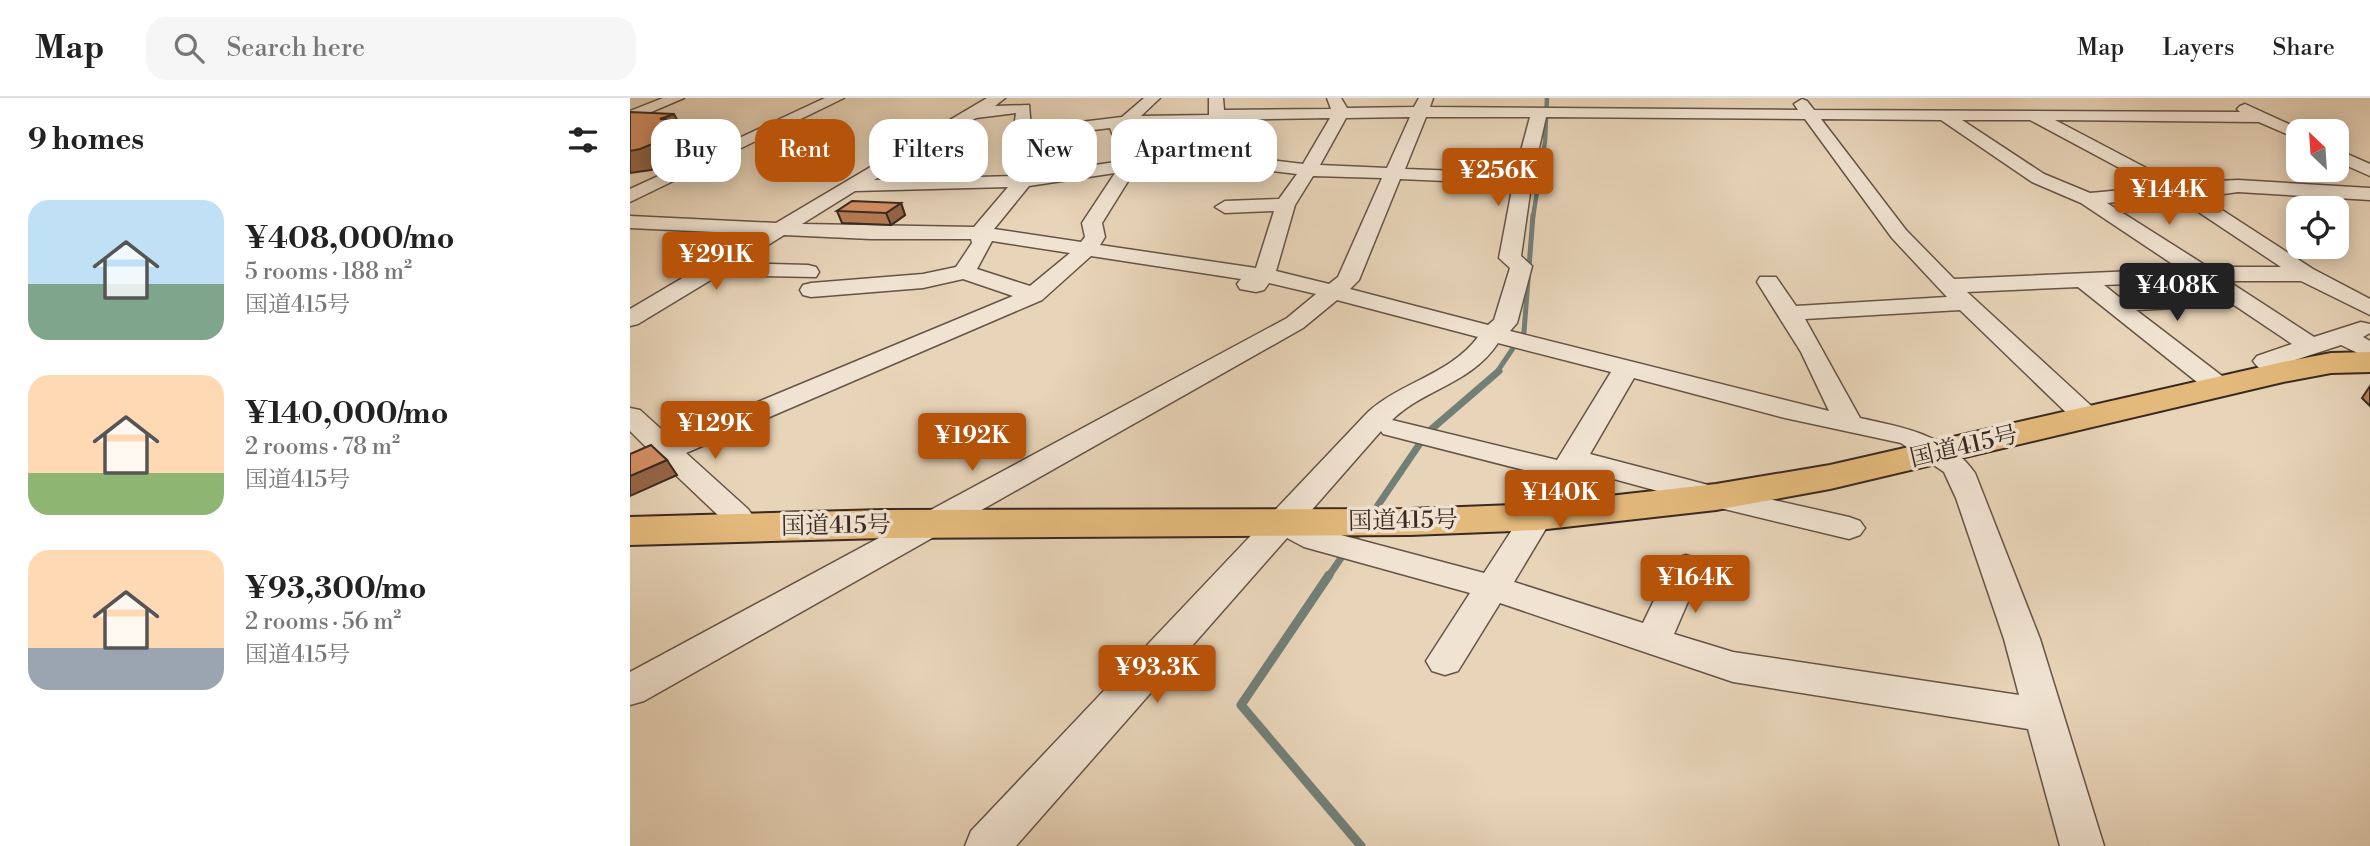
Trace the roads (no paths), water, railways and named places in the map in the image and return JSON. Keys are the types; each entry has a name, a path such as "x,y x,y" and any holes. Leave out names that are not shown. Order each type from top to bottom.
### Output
{"highway":[{"name":"国道415号","path":"630,531 931,524 1284,523 1538,517 1716,497 1830,477 2330,363 2357,349"}],"street":[{"path":"633,127 677,98"},
{"path":"630,197 837,98"},
{"path":"630,319 998,98"},
{"path":"1128,119 1153,98"},
{"path":"1798,98 1899,234 1948,286 2088,419"},
{"path":"977,111 1035,103"},
{"path":"2230,103 2286,128"},
{"path":"1144,119 1216,111 1423,105 1539,113 2263,117"},
{"path":"630,690 1295,323 1348,280 1423,105"},
{"path":"1201,281 1256,285 1264,276 1285,205 1308,170 1337,106"},
{"path":"977,111 1024,108 1023,119"},
{"path":"987,846 1395,402 1450,375 1479,353 1492,334 1505,323 1521,266 1510,258 1523,179 1539,113"},
{"path":"1944,115 2038,178 2088,199 2311,346"},
{"path":"2032,115 2181,193 2305,274 2370,308"},
{"path":"630,183 729,139 727,135 704,131 633,127"},
{"path":"2349,160 2370,171"},
{"path":"1277,166 1391,175 1523,179"},
{"path":"851,186 1002,182"},
{"path":"980,233 1022,182"},
{"path":"630,466 1034,295 1087,249 1095,237 1092,223 1118,182"},
{"path":"2088,199 2238,186 2370,194"},
{"path":"1224,207 1285,205"},
{"path":"630,222 871,233 980,233 1264,276 1337,291 1626,369 1910,437 1937,453 1960,472 1971,498 2022,639 2082,846"},
{"path":"964,272 982,243 980,233"},
{"path":"714,268 809,281 923,281 964,272 1034,295"},
{"path":"1948,286 2203,274 2305,274"},
{"path":"2082,279 2221,388"},
{"path":"1768,282 1813,352 1849,423"},
{"path":"2113,304 2239,298"},
{"path":"1789,313 1966,303"},
{"path":"2357,349 2370,326"},
{"path":"2283,372 2266,361 2311,346 2370,352"},
{"path":"1445,660 1538,517 1567,464 1626,369"},
{"path":"630,416 737,516 734,528"},
{"path":"1393,428 1849,527"},
{"path":"1284,523 1315,539 1491,587 1733,667 2044,715"},
{"path":"1653,641 1686,567"}],"waterway":[{"path":"1533,217 1545,142 1547,98"},
{"path":"1497,372 1524,332 1533,215"},
{"path":"1370,517 1427,433 1499,371"},
{"path":"1328,577 1361,529"},
{"path":"1329,575 1241,705 1361,846"}]}
